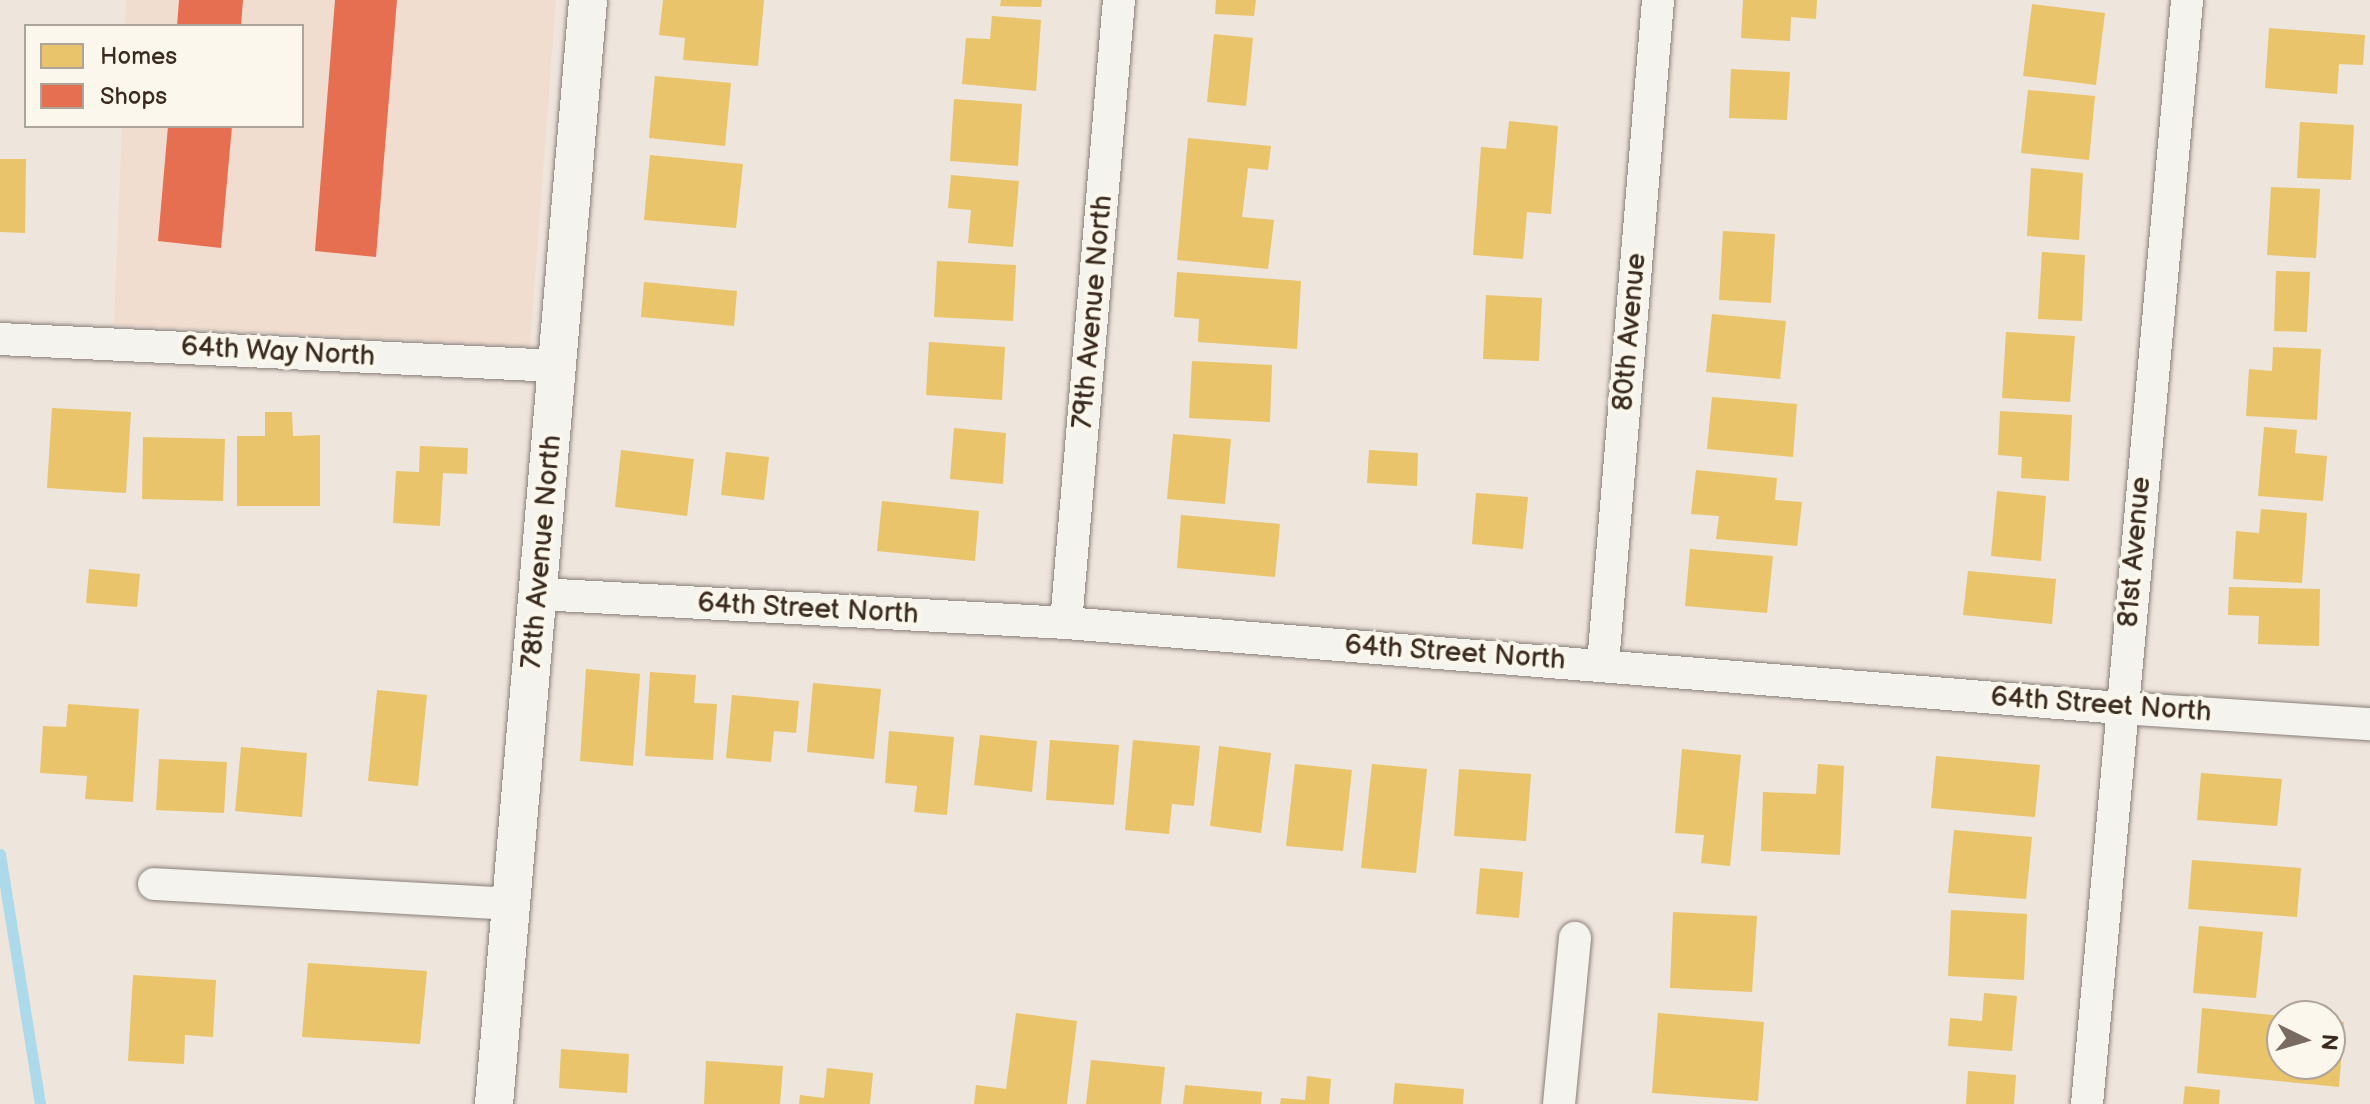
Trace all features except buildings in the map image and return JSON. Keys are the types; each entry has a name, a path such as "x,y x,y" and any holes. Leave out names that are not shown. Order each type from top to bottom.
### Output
{"street":[{"name":"78th Avenue North","path":"494,1104 588,0"},
{"name":"79th Avenue North","path":"1066,623 1119,0"},
{"name":"80th Avenue","path":"1603,664 1658,0"},
{"name":"81st Avenue","path":"2087,1104 2187,0"},
{"name":"64th Way North","path":"0,339 557,366"},
{"name":"64th Street North","path":"539,594 1066,623 2121,708 2370,724"},
{"path":"154,884 510,904"},
{"path":"1559,1104 1575,938"}],"shaded area":[{"path":"126,0 556,0 530,346 114,325 122,128 304,128 304,24 125,24"}],"waterway":[{"path":"0,854 40,1104"}]}
